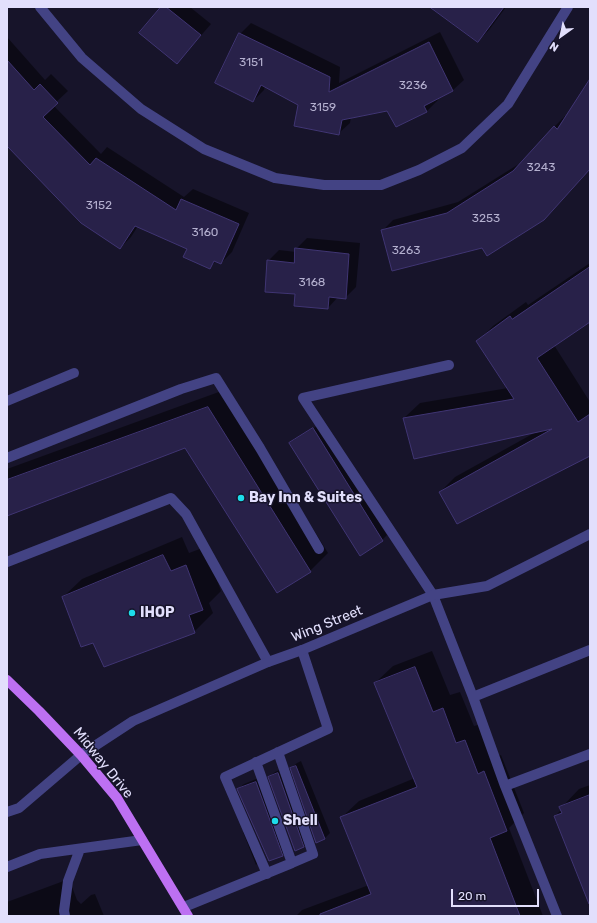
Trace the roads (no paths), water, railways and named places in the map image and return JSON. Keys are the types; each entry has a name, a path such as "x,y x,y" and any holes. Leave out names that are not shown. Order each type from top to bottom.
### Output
{"main road":[{"name":"Midway Drive","path":"7,680 81,755 116,798 186,912"}],"street":[{"path":"40,7 82,58 141,109 204,149 275,178 324,185 381,185 419,170 462,148 508,104 568,7"},
{"path":"449,365 303,398 433,595 473,697 505,786 557,916"},
{"path":"7,401 74,373"},
{"path":"7,458 181,389 216,378 319,549"},
{"path":"7,562 171,498 186,514 268,662"},
{"name":"Wing Street","path":"7,812 19,808 81,755 133,721 268,662 302,650 433,595 487,586 590,534"},
{"path":"267,874 225,776 328,729 302,650"},
{"path":"473,697 590,650"},
{"path":"186,912 313,854 278,752"},
{"path":"505,786 590,754"},
{"path":"256,762 292,863"},
{"path":"7,867 40,854 142,840"},
{"path":"64,916 68,881 80,849"}],"place":[{"name":"Bay Inn & Suites","path":"241,498"},
{"name":"IHOP","path":"132,613"},
{"name":"Shell","path":"275,821"}]}
